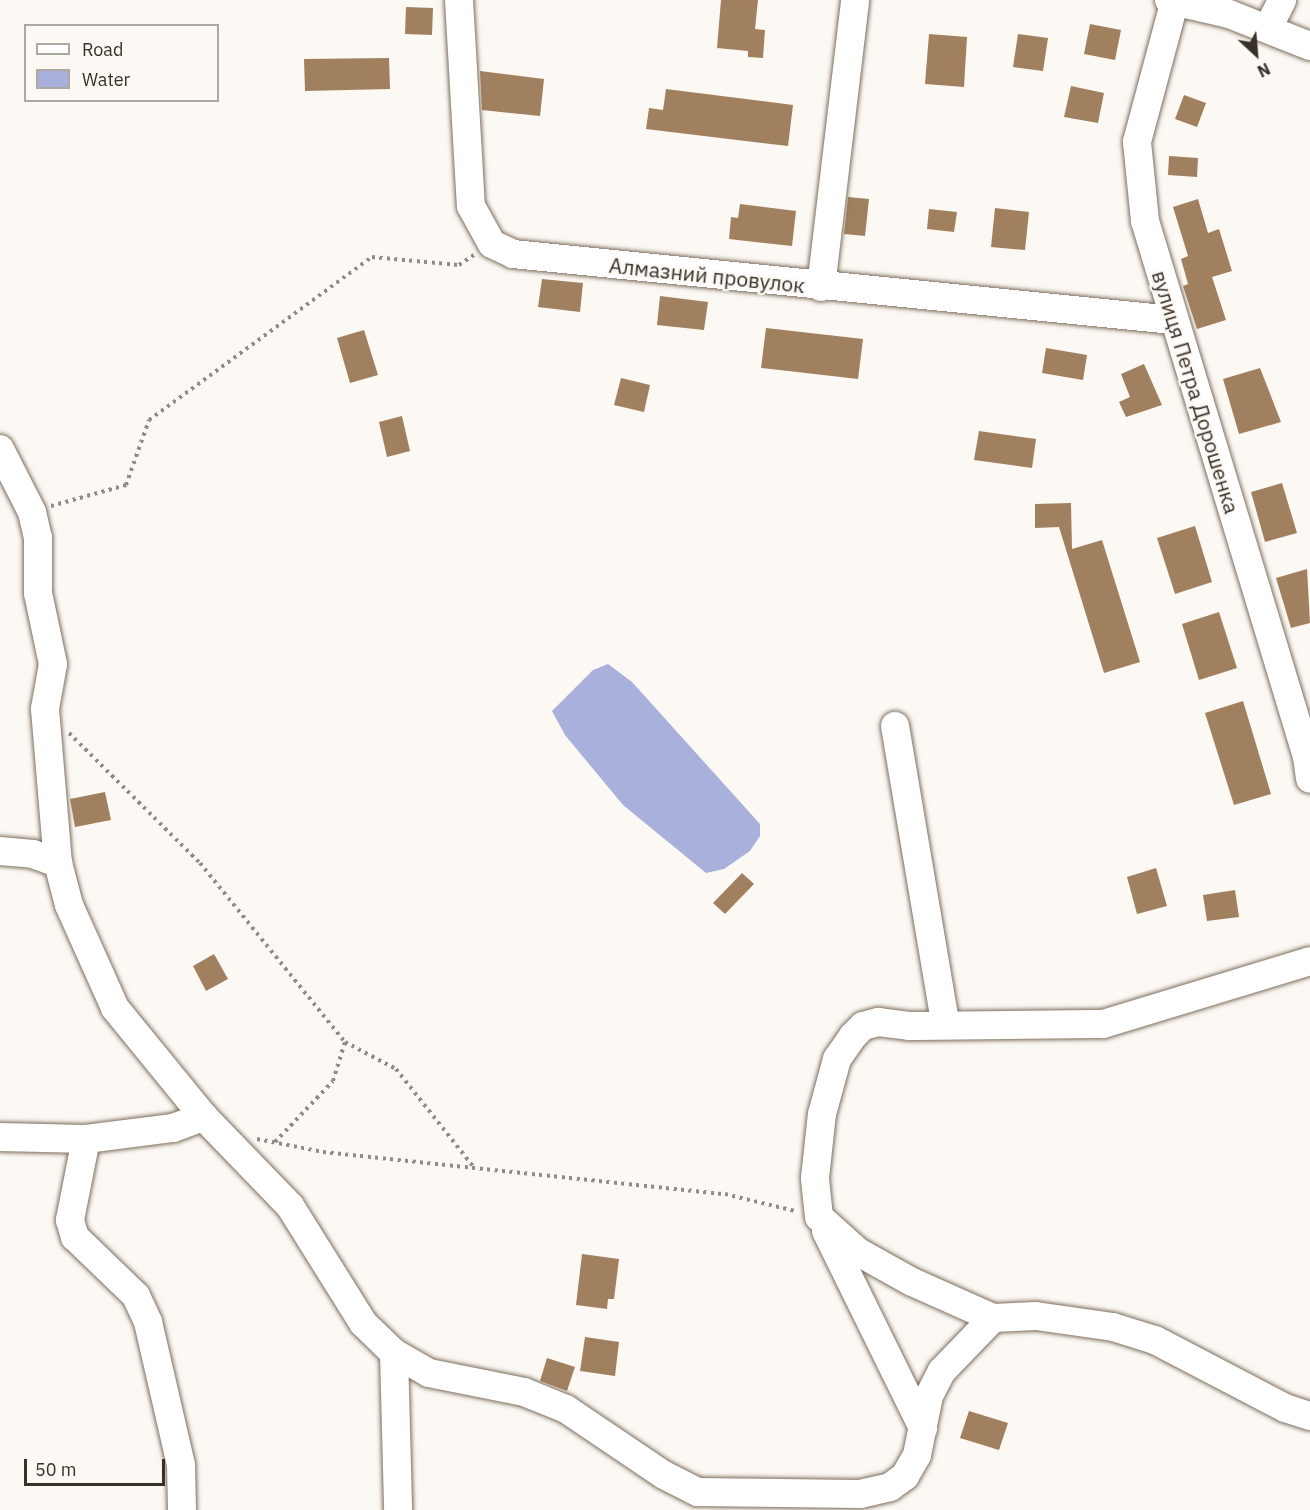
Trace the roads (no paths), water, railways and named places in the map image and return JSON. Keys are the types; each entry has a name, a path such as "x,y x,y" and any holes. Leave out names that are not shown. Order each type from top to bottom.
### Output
{"street":[{"name":"Алмазний провулок","path":"459,0 471,206 492,243 513,254 821,287 1173,320"},
{"path":"821,287 855,0"},
{"path":"1173,0 1268,28 1310,46"},
{"name":"вулиця Петра Дорошенка","path":"1173,0 1137,142 1145,221 1173,320 1307,757 1310,779"},
{"path":"1268,28 1282,0"},
{"path":"0,448 32,512 38,538 38,593 53,664 45,709 58,863 69,905 115,1008 204,1117 290,1206 363,1323 394,1353 429,1373 524,1392 566,1409 684,1487 699,1501 874,1492 905,1476 917,1455 929,1396 942,1371 993,1318"},
{"path":"895,726 945,1023"},
{"path":"0,850 33,854 58,863"},
{"path":"922,1428 819,1217 815,1178 822,1114 837,1059 863,1026 878,1022 909,1026 945,1023 1103,1024 1310,961"},
{"path":"0,1137 86,1139 173,1128 204,1117"},
{"path":"86,1139 70,1220 75,1237 136,1296 148,1322 181,1465 182,1510"},
{"path":"819,1217 858,1252 912,1282 993,1318 1036,1316 1113,1327 1155,1340 1285,1408 1310,1416"},
{"path":"394,1353 398,1510"}],"water":[{"path":"608,664 632,682 760,824 760,836 750,851 724,869 706,873 623,805 565,735 552,711 593,670"}]}
